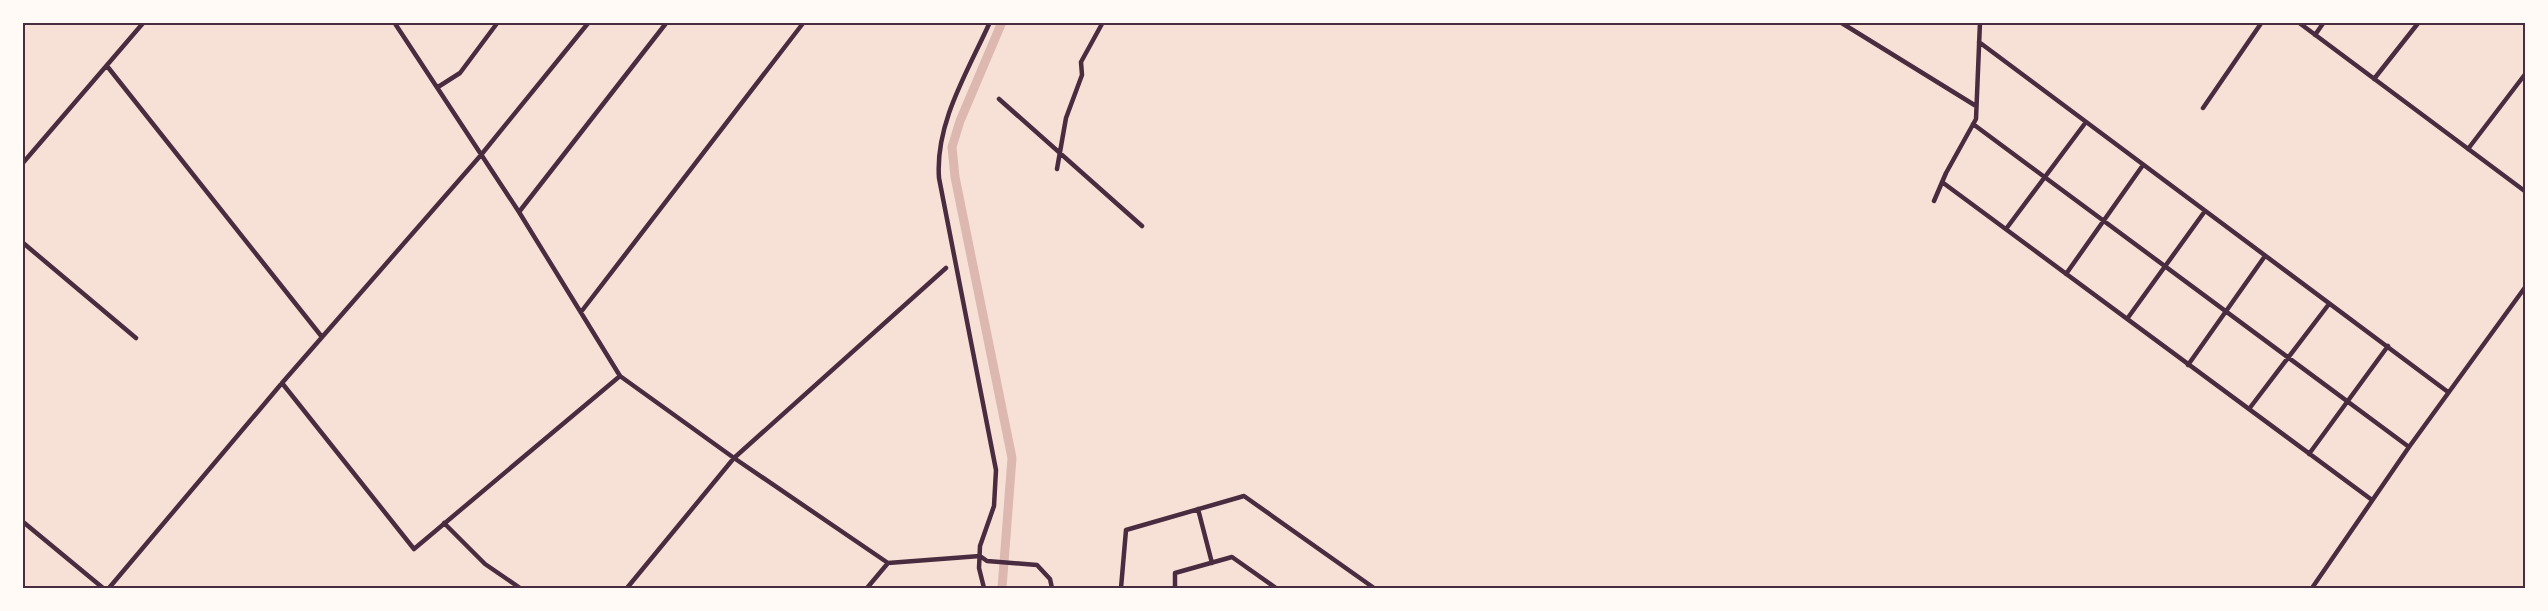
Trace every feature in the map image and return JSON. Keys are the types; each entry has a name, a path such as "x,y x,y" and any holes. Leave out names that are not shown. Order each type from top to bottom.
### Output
{"street":[{"path":"22,164 144,22"},
{"path":"394,22 519,212 620,376 734,458 888,563 980,556 987,561 1037,565 1045,571 1052,588"},
{"path":"438,87 460,73 498,22"},
{"path":"109,588 282,383 481,155 589,22"},
{"path":"519,212 668,22"},
{"path":"581,312 804,22"},
{"path":"984,588 980,568 980,546 994,506 996,470 939,178 938,161 943,129 990,22"},
{"path":"1057,169 1066,118 1082,75 1081,62 1103,22"},
{"path":"1839,22 1976,106"},
{"path":"1934,201 1973,124 1980,22"},
{"path":"2203,108 2262,22"},
{"path":"2298,22 2526,192"},
{"path":"2315,35 2324,22"},
{"path":"2374,79 2419,22"},
{"path":"1979,42 2448,392"},
{"path":"107,66 322,337"},
{"path":"2468,149 2526,74"},
{"path":"999,99 1142,226"},
{"path":"2006,229 2086,122"},
{"path":"1973,124 2409,447"},
{"path":"2066,274 2143,165"},
{"path":"1942,182 2372,500"},
{"path":"2127,319 2205,211"},
{"path":"22,242 136,338"},
{"path":"2188,365 2265,256"},
{"path":"627,588 734,458 946,268"},
{"path":"2312,588 2409,447 2526,286"},
{"path":"2249,409 2329,304"},
{"path":"2309,454 2388,346"},
{"path":"282,383 414,549 620,376"},
{"path":"1121,588 1126,530 1244,496 1374,588"},
{"path":"1198,509 1212,563"},
{"path":"22,521 103,588"},
{"path":"444,523 485,564 520,588"},
{"path":"1174,588 1175,573 1232,557 1276,588"},
{"path":"867,588 888,563"}],"waterway":[{"path":"1002,22 960,121 952,147 955,177 1012,458 1002,588"}]}
